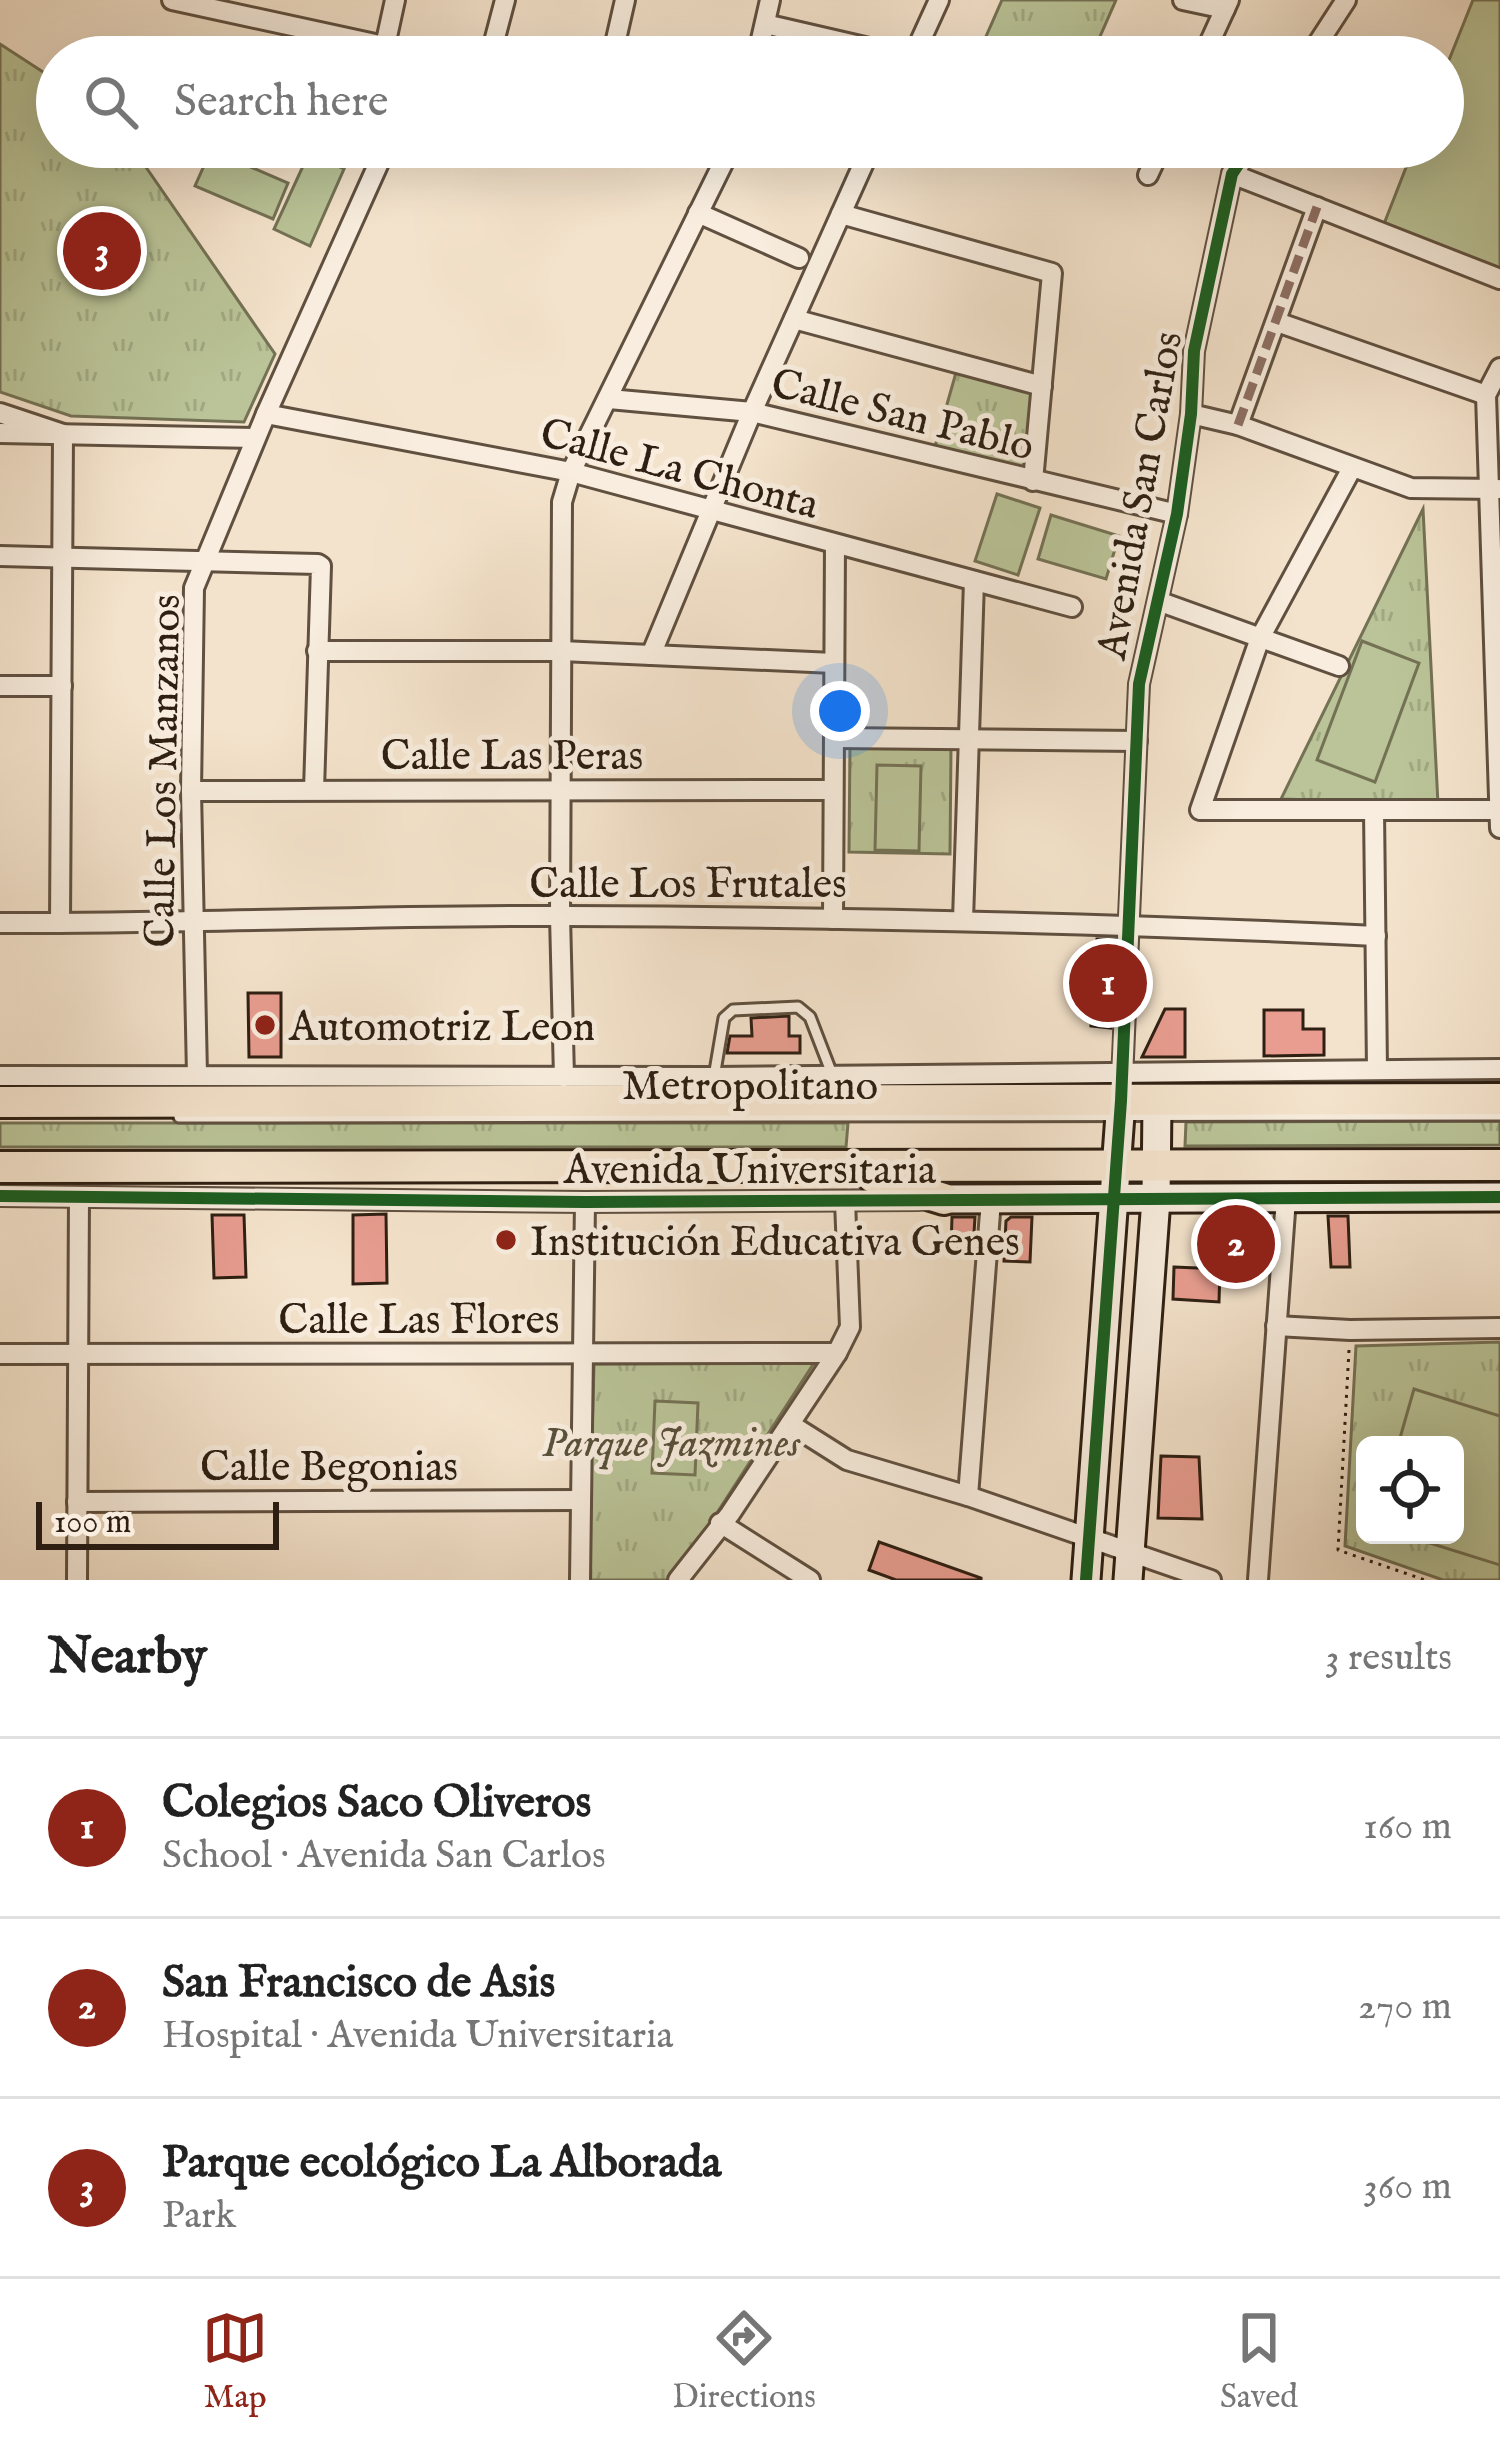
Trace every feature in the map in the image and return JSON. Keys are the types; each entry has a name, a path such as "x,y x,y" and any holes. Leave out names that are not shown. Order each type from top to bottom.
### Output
{"main road":[{"name":"Avenida Universitaria","path":"0,1102 1500,1100"},
{"name":"Avenida Universitaria","path":"0,1167 844,1168 1117,1160 1500,1165"},
{"path":"844,1168 944,1199"}],"street":[{"path":"172,0 339,36"},
{"path":"387,36 395,0"},
{"path":"496,36 505,0"},
{"path":"617,36 625,0"},
{"path":"762,36 770,0"},
{"path":"921,36 939,0"},
{"path":"1183,0 1227,5 1213,36"},
{"path":"1323,36 1346,0"},
{"path":"765,24 818,36"},
{"name":"Calle Los Manzanos","path":"197,1075 191,791 194,589 377,168"},
{"path":"563,1077 562,502 572,472 720,168"},
{"path":"651,655 857,168"},
{"path":"1148,175 1151,168"},
{"name":"Avenida San Carlos","path":"1086,1580 1121,1097 1139,684 1178,514 1194,351 1236,168"},
{"path":"1232,174 1500,279"},
{"path":"1238,425 1317,207"},
{"path":"698,213 799,258"},
{"path":"841,214 1052,273 1033,482"},
{"path":"794,319 1042,386"},
{"path":"1277,322 1486,395"},
{"path":"1500,368 1486,395 1494,489 1500,827"},
{"name":"Calle San Pablo","path":"608,399 752,412 1178,514"},
{"path":"0,413 63,434"},
{"name":"Calle La Chonta","path":"266,414 572,472 1072,607"},
{"path":"1191,414 1238,425 1411,488 1494,489"},
{"path":"0,433 256,438"},
{"path":"60,923 63,434"},
{"path":"1352,468 1260,638 1200,810 1500,810"},
{"path":"833,919 835,545"},
{"path":"0,556 321,566 314,790"},
{"path":"963,920 974,580"},
{"path":"1158,601 1339,667"},
{"path":"317,651 561,650 834,664"},
{"path":"0,686 62,686"},
{"path":"834,738 1137,741"},
{"name":"Calle Las Peras","path":"191,791 833,790"},
{"path":"1374,810 1377,1070"},
{"name":"Calle Los Frutales","path":"0,923 560,916 963,920 1376,935"},
{"name":"Avenida Universitaria","path":"1157,1097 1377,1070 1500,1069"},
{"name":"Avenida Universitaria","path":"0,1076 832,1074 1121,1097"},
{"path":"1128,1580 1156,1199 1157,1097"},
{"name":"Avenida Universitaria","path":"0,1196 585,1202 1500,1197"},
{"path":"77,1580 79,1196"},
{"path":"1258,1580 1286,1198"},
{"path":"968,1496 991,1201"},
{"path":"580,1580 585,1202"},
{"path":"678,1580 790,1424 850,1327 845,1202"},
{"path":"1276,1326 1500,1328"},
{"name":"Calle Las Flores","path":"0,1354 837,1353"},
{"path":"790,1424 848,1460 1211,1580"},
{"name":"Calle Begonias","path":"77,1502 581,1500"},
{"path":"720,1523 810,1580"}],"lane":[{"path":"714,1077 724,1018 733,1010 798,1007 810,1017 832,1074"},
{"name":"Metropolitano","path":"165,1117 1121,1097"},
{"path":"1157,1097 1500,1115"},
{"path":"1157,1160 1428,1152"},
{"name":"Metropolitano","path":"449,1153 1117,1160"}],"path":[{"path":"1350,1330 1338,1550 1425,1580"}],"green space":[{"path":"1002,0 1116,0 1100,36 986,36"},
{"path":"1473,0 1500,0 1500,269 1382,229 1406,168 1464,168 1464,36 1459,36"},
{"path":"0,44 36,67 36,168 147,168 275,354 244,422 71,416 0,392"},
{"path":"203,168 253,168 288,183 273,219 195,186"},
{"path":"302,168 344,169 310,246 274,229"},
{"path":"957,369 1032,389 1025,471 934,450"},
{"path":"997,494 1040,508 1018,575 975,561"},
{"path":"1423,509 1438,804 1281,799"},
{"path":"1051,515 1119,536 1106,579 1038,559"},
{"path":"1362,641 1419,663 1375,782 1317,760"},
{"path":"850,745 951,747 950,854 849,852"},
{"path":"877,765 921,766 919,851 875,850"},
{"path":"1500,1121 1500,1145 1185,1146 1186,1122"},
{"path":"0,1123 848,1123 846,1147 0,1147"},
{"path":"1500,1342 1500,1580 1443,1580 1345,1546 1356,1346"},
{"name":"Parque Jazmines","path":"814,1363 668,1580 588,1580 594,1364"},
{"path":"1414,1389 1500,1416 1500,1565 1433,1544 1464,1544 1464,1436 1401,1436"},
{"path":"655,1401 698,1403 695,1475 652,1473"}],"building":[{"path":"1097,939 1115,939 1111,1028 1091,1026"},
{"name":"Automotriz Leon","path":"248,993 281,993 281,1057 249,1057"},
{"path":"1165,1009 1185,1009 1185,1057 1142,1057"},
{"path":"1264,1010 1303,1010 1303,1029 1324,1029 1324,1055 1264,1056"},
{"path":"789,1016 789,1036 800,1036 800,1053 727,1053 730,1036 752,1036 751,1018"},
{"path":"386,1214 387,1283 353,1284 353,1215"},
{"path":"212,1215 244,1215 246,1277 214,1278"},
{"path":"1226,1216 1249,1216 1247,1276 1224,1275"},
{"path":"1328,1216 1348,1216 1350,1267 1331,1267"},
{"path":"952,1217 975,1217 973,1249 951,1248"},
{"path":"1032,1217 1030,1262 1004,1261 1006,1221"},
{"path":"1174,1267 1220,1269 1219,1302 1173,1299"},
{"path":"1161,1456 1199,1457 1202,1519 1158,1518"},
{"path":"879,1542 981,1580 896,1580 869,1570"}],"marked path":[{"path":"1238,425 1317,207"}],"cycle path":[{"path":"1086,1580 1121,1101 1139,684 1177,514 1194,351 1236,168"},
{"path":"0,1196 585,1202 1500,1197"}],"place":[{"name":"Parque ecológico La Alborada","path":"102,251"},
{"name":"Colegios Saco Oliveros","path":"1108,983"},
{"name":"Automotriz Leon","path":"265,1025"},
{"name":"Institución Educativa Genes","path":"506,1240"},
{"name":"San Francisco de Asis","path":"1236,1244"}]}
